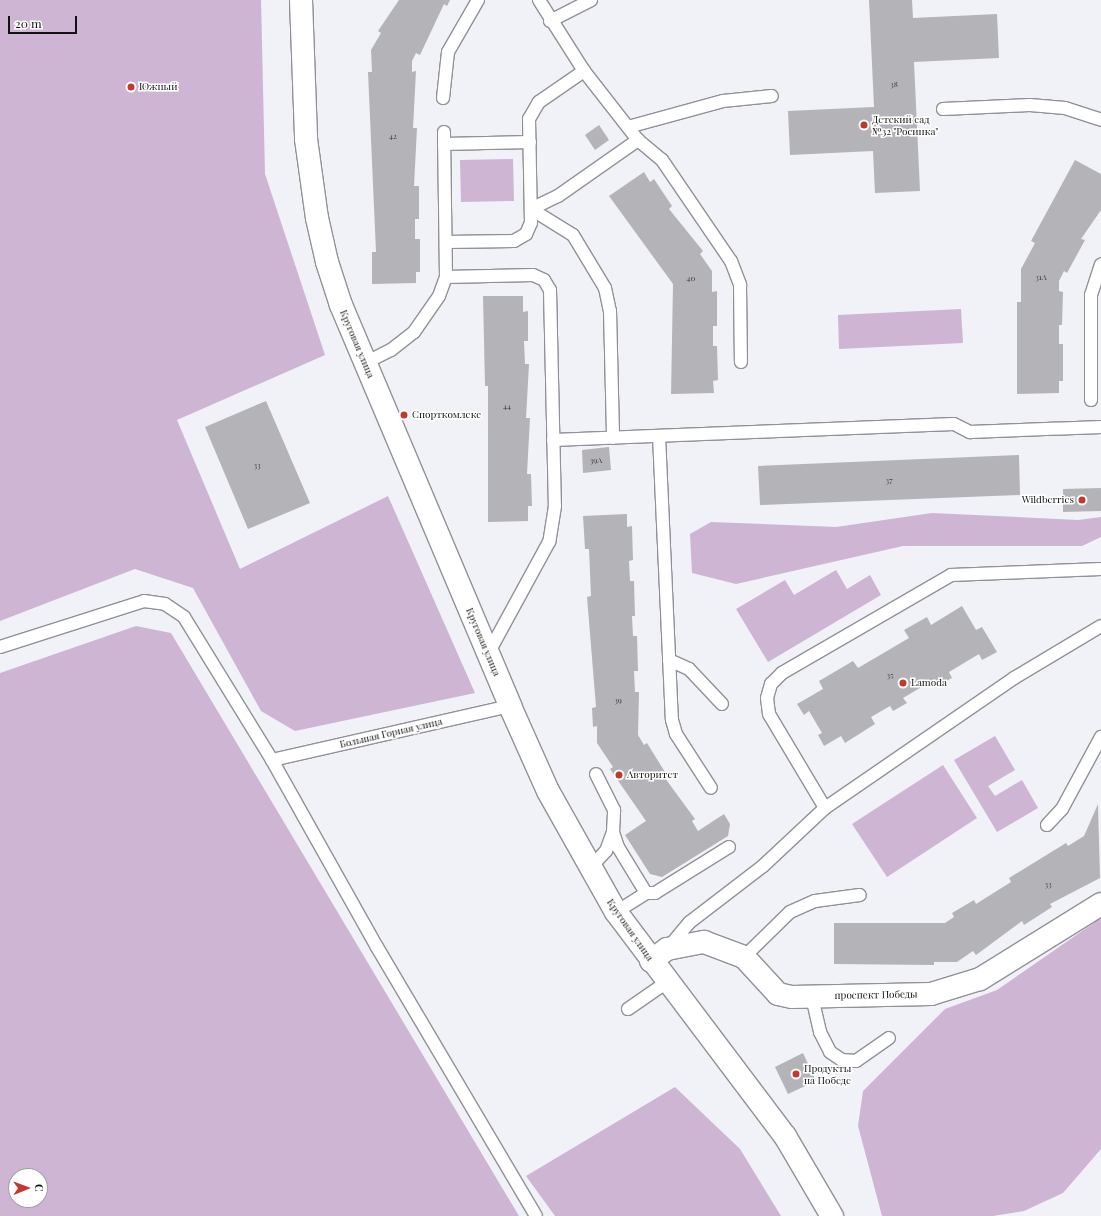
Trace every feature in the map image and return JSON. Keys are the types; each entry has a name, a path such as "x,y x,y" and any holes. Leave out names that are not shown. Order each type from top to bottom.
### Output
{"street":[{"name":"Круговая улица","path":"301,0 306,139 317,218 341,305 510,706 548,791 616,912 659,955 667,982 785,1136 832,1216"},
{"name":"проспект Победы","path":"659,955 704,942 744,957 778,994 812,997 931,994 959,987 980,979 1101,904"}],"lane":[{"path":"443,98 448,52 478,0"},
{"path":"539,0 550,21 584,71 638,140 662,160 731,261 740,285 741,362"},
{"path":"550,21 591,0"},
{"path":"446,242 514,241 526,234 532,223 529,119 539,102 584,71"},
{"path":"628,127 723,101 772,96"},
{"path":"943,109 1030,105 1065,108 1101,120"},
{"path":"365,362 391,350 414,332 439,296 446,277 444,138 530,142"},
{"path":"531,210 558,196 638,140"},
{"path":"531,210 573,235 605,288 610,311 613,438"},
{"path":"1091,400 1091,295 1101,265"},
{"path":"446,277 533,275 544,280 550,290 555,506 549,542 488,654"},
{"path":"553,440 954,424 970,432 1101,427"},
{"path":"659,436 672,720 676,734 711,788"},
{"path":"825,808 769,714 767,698 771,684 782,673 951,575 1101,569"},
{"path":"0,647 144,601 165,604 184,617 272,760 377,947 536,1216"},
{"path":"659,955 690,922 763,866 825,808 1014,678 1101,626"},
{"path":"669,660 690,669 722,704"},
{"name":"Большая Горная улица","path":"272,760 510,706"},
{"path":"1047,825 1062,809 1101,737"},
{"path":"590,868 606,851 613,832 614,810 596,774"},
{"path":"613,832 618,847 646,893"},
{"path":"616,912 646,893 655,893 729,847"},
{"path":"744,957 790,912 815,901 860,895"},
{"path":"628,1009 667,982"},
{"path":"812,997 820,1032 830,1052 842,1060 856,1061 889,1038"}],"shaded area":[{"path":"0,0 261,0 265,174 325,355 177,420 240,569 388,496 475,693 295,731 261,711 193,588 135,569 0,621"},
{"path":"513,159 514,201 461,202 460,160"},
{"path":"961,309 963,343 839,349 838,315"},
{"path":"932,513 1078,520 1101,517 1101,537 1082,546 903,546 736,584 692,573 690,534 711,522 836,527"},
{"path":"836,570 847,589 870,575 881,595 768,662 736,609 785,580 794,595"},
{"path":"136,626 171,633 519,1216 0,1216 0,673"},
{"path":"995,736 1015,770 988,786 995,796 1022,780 1038,808 997,832 954,760"},
{"path":"943,765 977,818 887,877 852,824"},
{"path":"1101,918 1101,1149 1063,1193 1024,1211 993,1216 882,1216 858,1126 863,1091 945,1009 997,990"},
{"path":"675,1087 740,1149 781,1216 555,1216 526,1176"}],"building":[{"path":"399,0 450,0 447,6 444,4 420,55 416,53 412,61 412,72 416,71 413,128 417,128 414,186 419,186 419,219 415,219 415,239 420,239 420,272 416,272 416,283 372,284 372,252 376,252 368,72 372,72 371,50 381,33 378,31"},
{"path":"869,0 912,0 913,18 997,14 999,58 914,62 920,191 875,193 873,151 790,155 788,111 874,107"},
{"path":"599,125 609,140 595,150 585,135"},
{"path":"1075,160 1101,174 1101,210 1081,239 1085,240 1067,273 1064,271 1059,281 1059,291 1063,292 1062,325 1059,325 1059,344 1063,344 1063,381 1059,381 1059,393 1017,394 1017,302 1021,302 1021,269 1035,243 1031,241"},
{"path":"644,172 650,182 654,179 672,206 669,209 703,251 700,254 712,271 712,292 717,291 717,326 713,326 713,346 717,346 718,380 713,381 714,393 671,394 673,284 609,196"},
{"path":"483,296 523,296 523,312 528,311 528,341 524,341 525,364 529,364 526,418 530,418 527,474 531,474 532,506 528,506 528,521 488,522 488,386 485,386"},
{"path":"266,401 310,503 248,529 205,427"},
{"path":"609,447 611,470 583,473 582,450"},
{"path":"1019,455 1020,495 760,505 758,466"},
{"name":"Wildberries","path":"1101,488 1101,511 1063,512 1063,489"},
{"path":"627,514 627,527 632,526 633,560 629,561 630,581 634,581 635,616 632,616 633,636 637,636 638,671 634,671 635,692 639,692 638,735 644,745 647,743 665,772 662,774 695,819 692,821 698,831 724,814 730,824 728,836 662,877 650,874 625,835 646,821 610,769 613,767 597,743 597,726 593,727 592,708 596,707 587,597 591,596 589,549 585,549 583,516"},
{"path":"962,606 976,630 982,627 997,652 982,660 979,654 949,672 952,678 939,685 935,679 903,698 907,703 893,711 890,706 871,717 875,724 845,743 841,736 824,746 818,735 822,733 809,711 804,715 797,704 823,689 819,681 853,661 858,668 909,638 904,630 927,617 931,625"},
{"path":"1098,804 1100,878 1050,904 1052,907 1024,925 1022,921 976,955 973,951 957,962 934,962 934,965 834,964 834,923 945,923 954,917 952,913 974,900 976,904 1011,882 1009,878 1066,843 1068,846 1084,836"},
{"name":"Продукты на Победе","path":"803,1053 816,1081 788,1094 775,1067"}],"place":[{"name":"Южный","path":"131,87"},
{"name":"Детский сад №32 \"Росинка\"","path":"864,125"},
{"name":"Спорткомлекс","path":"404,415"},
{"name":"Wildberries","path":"1082,500"},
{"name":"Lamoda","path":"903,683"},
{"name":"Авторитет","path":"619,775"},
{"name":"Продукты на Победе","path":"796,1074"}]}
